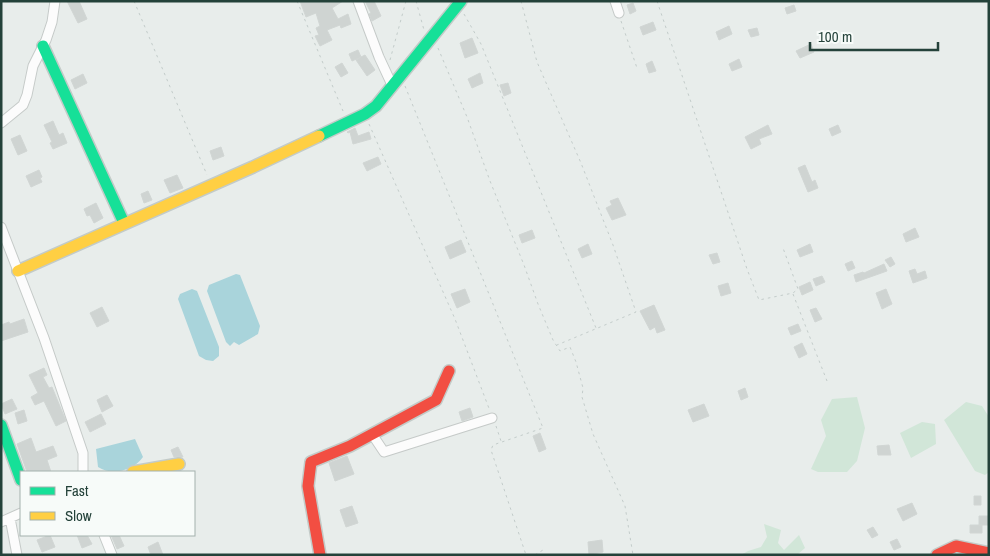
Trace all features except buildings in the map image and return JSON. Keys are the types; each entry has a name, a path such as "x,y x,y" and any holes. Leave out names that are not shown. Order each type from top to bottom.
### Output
{"street":[{"path":"1,123 23,104 27,95 33,66 52,22 55,1"},
{"path":"358,1 386,72 396,81"},
{"path":"615,1 618,13"},
{"path":"18,270 211,185 365,114 376,106 460,3"},
{"path":"43,46 124,223"},
{"path":"1,227 44,338 83,453 84,471"},
{"path":"320,555 308,486 311,462 350,446 436,400 450,371"},
{"path":"372,434 384,452 492,418"},
{"path":"1,425 20,477"},
{"path":"139,471 179,464"},
{"path":"17,555 6,520 20,513"},
{"path":"104,536 112,555"},
{"path":"937,555 956,546 989,553"}],"path":[{"path":"134,1 211,185"},
{"path":"297,1 348,122"},
{"path":"386,72 406,1"},
{"path":"416,1 427,42 436,43 440,52 556,346 560,351 570,347 576,362 583,388 582,397 593,434 625,506 633,555"},
{"path":"521,1 537,62 581,163 636,312 556,346"},
{"path":"657,1 759,300 793,293 798,289 783,248"},
{"path":"460,3 481,44 596,329"},
{"path":"618,13 637,68"},
{"path":"396,81 404,82 543,428 494,445 491,450 526,555"},
{"path":"365,114 454,319 502,442"},
{"path":"793,293 827,381"},
{"path":"535,555 543,550"}],"green space":[{"path":"857,397 865,428 857,461 847,472 818,472 811,469 826,436 821,420 832,399"},
{"path":"966,402 982,406 989,417 989,472 985,475 975,471 944,420"},
{"path":"922,422 935,424 936,444 911,458 900,433"},
{"path":"764,524 781,530 778,543 784,550 799,535 805,548 797,555 741,555 761,547 767,537"}],"water":[{"path":"236,274 240,275 260,326 258,334 239,345 234,342 230,346 226,342 207,291 209,285"},
{"path":"192,289 197,291 219,347 219,356 213,361 199,356 178,299 180,294"},
{"path":"135,439 143,457 134,466 122,471 104,470 98,467 96,449"}],"traffic: fast":[{"path":"319,136 365,114 376,106 461,1"},
{"path":"43,46 124,223"},
{"path":"1,425 20,477"}],"traffic: slow":[{"path":"18,271 319,136"},
{"path":"139,471 179,464"}],"traffic: jam":[{"path":"320,555 308,486 311,462 350,446 436,400 449,371"},
{"path":"937,555 956,546 989,553"}]}
